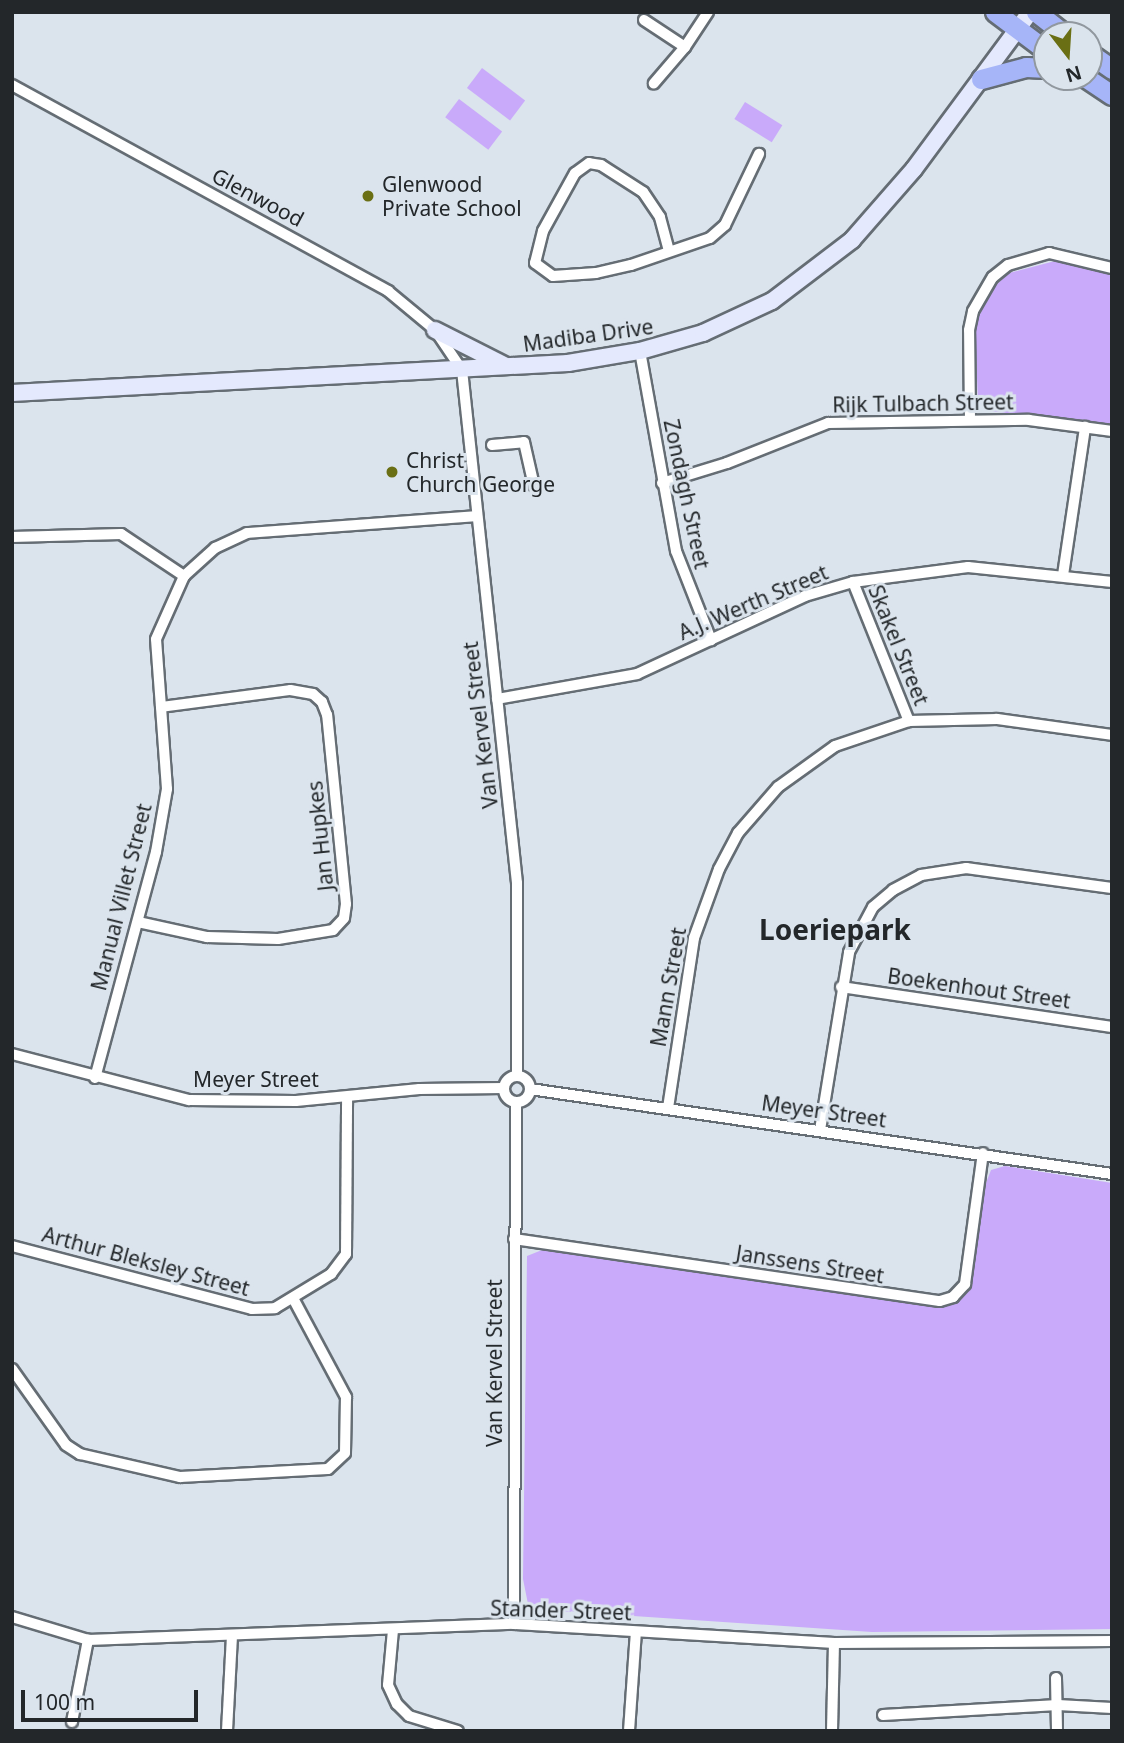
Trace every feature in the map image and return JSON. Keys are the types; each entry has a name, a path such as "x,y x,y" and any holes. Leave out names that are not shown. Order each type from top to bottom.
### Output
{"highway":[{"path":"995,12 1033,41"},
{"path":"981,79 1033,67"}],"street":[{"path":"654,83 685,47 708,12"},
{"name":"Madiba Drive","path":"12,393 508,367 640,351 730,323 817,271 867,224 1030,12"},
{"path":"644,20 685,47"},
{"name":"Glenwood","path":"12,85 333,257 388,290 435,330 462,370"},
{"path":"669,251 660,216 643,192 601,165 589,163 575,173 555,210 535,263 553,276 596,273 669,251 710,238 725,225 759,154"},
{"path":"970,419 969,330 973,311 993,277 1009,265 1049,253 1072,255 1112,268"},
{"path":"435,330 508,367"},
{"name":"Zondagh Street","path":"640,351 676,551 711,640"},
{"name":"Van Kervel Street","path":"462,370 517,883 517,1076"},
{"name":"Rijk Tulbach Street","path":"662,483 727,463 828,423 970,419 1112,431"},
{"path":"1063,575 1085,427"},
{"path":"492,445 523,442 534,486"},
{"name":"Manual Villet Street","path":"95,1078 138,922 167,789 156,639 184,576 222,543 247,533 476,516"},
{"path":"12,537 121,534 184,576"},
{"name":"A.J. Werth Street","path":"497,699 618,680 805,596 853,582 968,567 1112,582"},
{"name":"Skakel Street","path":"853,582 909,721"},
{"name":"Jan Hupkes","path":"138,922 207,937 278,939 333,930 344,918 346,904 327,715 321,702 313,694 290,690 161,706"},
{"name":"Mann Street","path":"668,1108 694,938 719,869 738,832 778,787 815,757 863,733 909,721 997,719 1112,735"},
{"path":"820,1130 841,987 849,952 873,907 921,875 966,868 1112,888"},
{"name":"Boekenhout Street","path":"841,987 1112,1027"},
{"name":"Meyer Street","path":"12,1054 95,1078 189,1100 347,1097 436,1088 504,1088"},
{"path":"517,1076 528,1082 530,1090 524,1100 516,1102 504,1088 509,1079 517,1076"},
{"name":"Meyer Street","path":"530,1090 983,1153 1112,1174"},
{"name":"Arthur Bleksley Street","path":"12,1246 252,1309 275,1308 331,1274 346,1254 347,1097"},
{"name":"Van Kervel Street","path":"514,1624 516,1102"},
{"name":"Janssens Street","path":"514,1239 940,1301 953,1297 965,1284 983,1153"},
{"path":"12,1369 66,1445 80,1454 169,1476 328,1469 345,1453 346,1397 293,1298"},
{"name":"Stander Street","path":"12,1617 88,1640 232,1637 514,1624 834,1643 1112,1641"},
{"path":"393,1630 388,1685 397,1704 409,1716 458,1731"},
{"path":"629,1731 636,1632"},
{"path":"227,1731 232,1637"},
{"path":"72,1722 88,1640"},
{"path":"832,1731 834,1643"},
{"path":"1056,1678 1058,1731"},
{"path":"883,1715 1058,1705 1112,1708"}],"shaded area":[{"path":"482,68 525,100 510,120 467,88"},
{"path":"459,99 502,131 488,150 445,117"},
{"path":"745,102 782,125 772,142 734,119"},
{"path":"1055,261 1095,267 1112,276 1112,424 988,411 978,402 975,329 980,309 989,291 1009,273"},
{"path":"1005,1166 1112,1183 1112,1629 872,1632 529,1609 523,1579 527,1256 542,1250 948,1306 969,1288 986,1183 991,1170"}],"place":[{"name":"Glenwood Private School","path":"368,196"},
{"name":"Christ Church George","path":"392,472"}],"district":[{"name":"Loeriepark","path":"835,929"}]}
